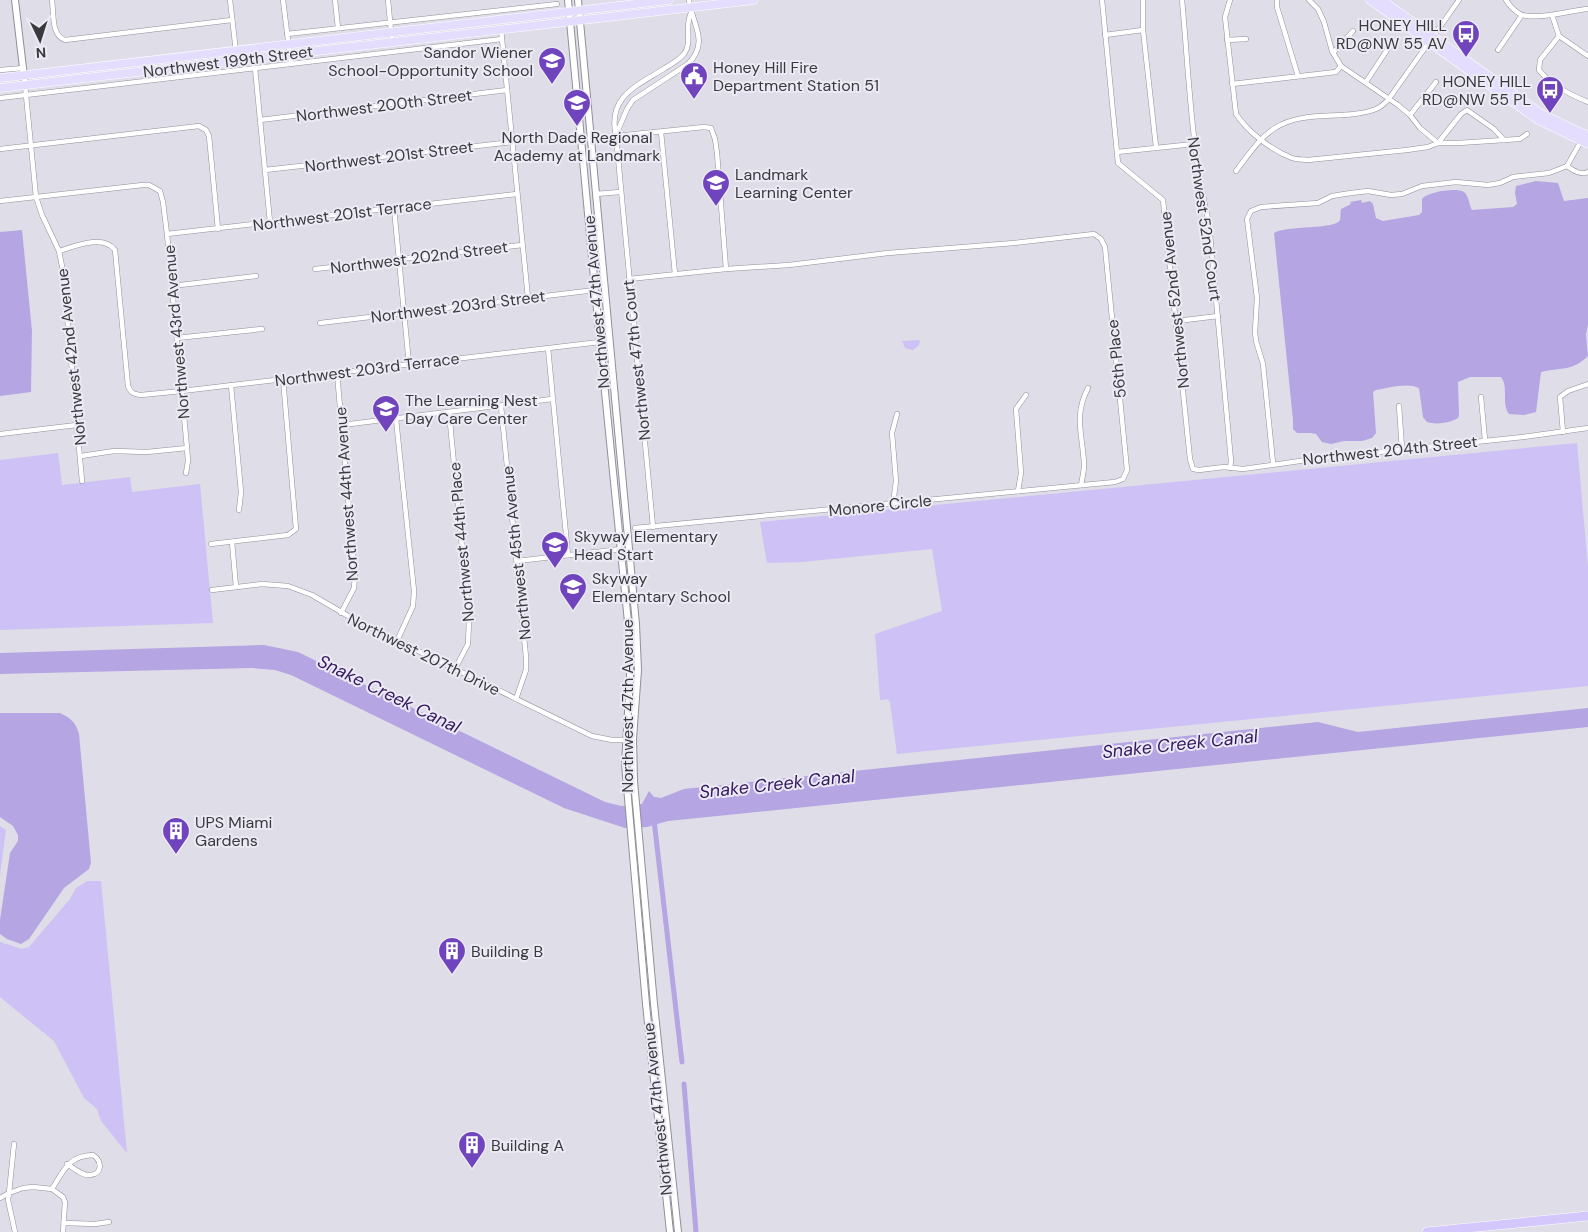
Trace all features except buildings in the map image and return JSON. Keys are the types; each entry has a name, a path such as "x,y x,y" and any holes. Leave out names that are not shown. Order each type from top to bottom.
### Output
{"highway":[{"path":"1427,1232 1588,1216"}],"main road":[{"name":"Northwest 42nd Avenue","path":"15,0 25,85"},
{"name":"Northwest 47th Avenue","path":"568,0 630,653 625,764 652,1073 670,1232"},
{"name":"Northwest 47th Avenue","path":"578,0 630,548 638,656 633,739 638,831 658,1053 678,1232"},
{"name":"Northwest 199th Street","path":"0,78 24,71 236,51 669,0"},
{"name":"Northwest 199th Street","path":"0,88 754,0"},
{"path":"1370,0 1431,40"},
{"path":"1382,0 1431,40 1538,120 1585,139"},
{"path":"583,154 588,157 594,167"},
{"path":"595,290 604,281"},
{"path":"600,342 611,356"}],"street":[{"path":"52,0 56,33 59,38 65,40 232,20"},
{"path":"230,0 236,60"},
{"path":"283,0 290,64"},
{"path":"335,0 338,28"},
{"path":"388,0 392,42"},
{"path":"1102,0 1117,152 1194,144"},
{"path":"1143,0 1143,30 1156,148"},
{"name":"Northwest 52nd Court","path":"1182,0 1194,144 1200,188 1209,224 1230,468"},
{"path":"1230,0 1225,17 1236,114 1242,123 1262,140 1294,159 1308,160 1406,150 1438,142 1458,144 1520,139 1527,134"},
{"path":"1276,0 1298,76"},
{"path":"1309,0 1318,9 1333,53 1342,66 1410,115 1420,128 1438,142"},
{"path":"1236,171 1273,129 1291,121 1378,109 1388,100 1459,0"},
{"path":"1506,0 1511,8 1522,15 1552,15 1588,9"},
{"path":"287,34 557,4"},
{"path":"690,7 688,44 698,45"},
{"path":"629,279 726,269 717,153 711,128 616,136 626,109 633,100 688,64 695,56 698,45 697,24 690,7"},
{"path":"1498,50 1522,15"},
{"path":"1552,15 1558,36 1588,56"},
{"path":"502,29 528,298"},
{"path":"1105,35 1143,30"},
{"path":"1333,53 1353,31"},
{"path":"1558,36 1540,60 1539,70 1547,80 1560,89 1588,102"},
{"path":"0,98 502,39"},
{"path":"1228,40 1246,39"},
{"name":"Northwest 47th Court","path":"653,527 616,136 613,122 617,108 626,94 679,60 686,51 688,44"},
{"path":"1366,82 1387,50"},
{"path":"1232,84 1336,72 1342,66"},
{"path":"255,68 270,222"},
{"path":"0,70 24,71"},
{"path":"1410,115 1436,82"},
{"name":"Northwest 42nd Avenue","path":"25,85 36,197 42,215 59,251 63,271 82,481"},
{"path":"636,87 642,94"},
{"name":"Northwest 200th Street","path":"260,120 508,90"},
{"path":"1438,142 1461,114 1467,110 1494,129 1504,140"},
{"path":"0,149 199,126 206,130 209,136 218,229"},
{"path":"661,132 675,274"},
{"path":"1273,463 1264,364 1255,332 1257,298 1247,219 1251,211 1261,207 1318,203 1332,196 1351,193 1368,191 1390,195 1402,194 1422,186 1456,182 1488,185 1500,183 1513,177 1548,173 1567,166 1585,139"},
{"name":"Northwest 201st Street","path":"265,170 513,142"},
{"name":"Northwest 52nd Avenue","path":"1117,152 1118,163 1164,200 1190,459 1193,469"},
{"path":"1567,166 1573,171 1583,174 1588,172"},
{"name":"Northwest 43rd Avenue","path":"36,197 143,185 149,185 160,191 167,234 182,391 188,461 186,473"},
{"path":"596,194 620,192"},
{"name":"Northwest 201st Terrace","path":"167,234 517,194"},
{"path":"0,201 36,197"},
{"path":"394,208 409,364"},
{"name":"56th Place","path":"726,269 789,265 1094,234 1101,239 1105,247 1126,470 1123,479"},
{"name":"Northwest 203rd Terrace","path":"59,251 80,245 103,242 111,244 115,250 128,386 134,394 182,391 600,342"},
{"name":"Northwest 202nd Street","path":"315,269 522,245"},
{"path":"172,286 256,276"},
{"name":"Northwest 203rd Street","path":"320,322 595,290"},
{"path":"1177,321 1218,316"},
{"path":"177,338 262,329"},
{"path":"548,348 568,555"},
{"name":"Northwest 44th Avenue","path":"337,373 356,576 354,588 341,613"},
{"path":"211,544 288,535 294,532 296,525 283,379"},
{"path":"1563,432 1560,397 1588,384"},
{"path":"231,385 241,492 239,510"},
{"path":"1081,485 1084,467 1079,415 1082,401 1088,388"},
{"path":"1018,491 1021,473 1016,408 1026,395"},
{"path":"1481,397 1485,440"},
{"path":"342,425 552,399"},
{"name":"Northwest 45th Avenue","path":"501,406 526,670 516,699"},
{"path":"1399,406 1402,449"},
{"name":"Northwest 44th Place","path":"449,412 469,620 468,644 455,669"},
{"path":"893,504 896,486 892,433 897,414"},
{"path":"396,418 414,591 414,606 397,641"},
{"path":"0,434 77,425"},
{"name":"Northwest 204th Street","path":"1193,469 1242,468 1588,428"},
{"path":"81,456 114,451 146,452 187,448"},
{"name":"Monore Circle","path":"635,528 1115,482 1123,479"},
{"path":"232,542 236,587"},
{"path":"517,560 630,548"},
{"name":"Northwest 207th Drive","path":"212,590 262,584 288,586 312,594 341,613 592,736 607,740 625,741 633,739"},
{"path":"14,1144 8,1200 15,1232"},
{"path":"52,1189 67,1164 73,1159 93,1155 98,1158 100,1164 99,1170 90,1175 85,1175 67,1164"},
{"path":"0,1198 23,1188 52,1189 63,1197 66,1202 63,1232"},
{"path":"64,1223 95,1224 110,1222"}],"shaded area":[{"path":"920,340 919,345 913,350 905,348 902,341"},
{"path":"1577,443 1588,567 1588,686 897,754 890,703 888,699 880,700 875,634 942,611 932,549 802,562 767,563 760,522"},
{"path":"58,453 62,485 130,477 132,492 200,484 213,623 0,630 0,460"},
{"path":"0,826 6,830 0,875"},
{"path":"87,881 101,881 127,1153 101,1121 97,1109 84,1098 54,1041 0,997 0,942 22,949 29,947 70,899 76,888"}],"water":[{"path":"1536,181 1558,183 1564,201 1588,198 1588,325 1586,334 1588,356 1577,365 1541,372 1536,412 1524,415 1509,414 1501,377 1470,377 1458,382 1459,415 1458,418 1451,421 1443,423 1427,422 1423,417 1419,388 1404,385 1373,392 1376,433 1372,438 1362,441 1344,441 1331,444 1322,442 1316,434 1297,433 1293,429 1274,233 1289,229 1336,223 1340,220 1341,209 1351,204 1350,202 1361,200 1362,203 1370,201 1373,204 1376,218 1383,221 1419,215 1422,212 1422,199 1425,196 1449,190 1464,192 1472,210 1513,207 1517,204 1516,186"},
{"path":"22,230 32,331 31,392 0,396 0,232"},
{"name":"Snake Creek Canal","path":"264,645 298,652 605,802 621,806 642,804 649,791 654,797 661,798 684,789 1318,722 1358,732 1588,708 1588,727 668,821 647,827 625,828 564,808 291,675 275,670 252,668 0,674 0,653"},
{"path":"0,713 60,713 75,724 79,734 91,863 89,869 64,888 29,939 21,944 7,939 0,934 0,920 10,853 18,841 18,835 13,826 0,817"}],"waterway":[{"path":"654,820 682,1062"},
{"path":"684,1084 696,1232"}],"place":[{"name":"HONEY HILL RD@NW 55 AV","path":"1466,58"},
{"name":"Sandor Wiener School-Opportunity School","path":"552,85"},
{"name":"Honey Hill Fire Department Station 51","path":"694,100"},
{"name":"HONEY HILL RD@NW 55 PL","path":"1550,114"},
{"name":"North Dade Regional Academy at Landmark","path":"577,127"},
{"name":"Landmark Learning Center","path":"716,207"},
{"name":"The Learning Nest Day Care Center","path":"386,433"},
{"name":"Skyway Elementary Head Start","path":"555,569"},
{"name":"Skyway Elementary School","path":"573,611"},
{"name":"UPS Miami Gardens","path":"176,855"},
{"name":"Building B","path":"452,975"},
{"name":"Building A","path":"472,1169"}]}
